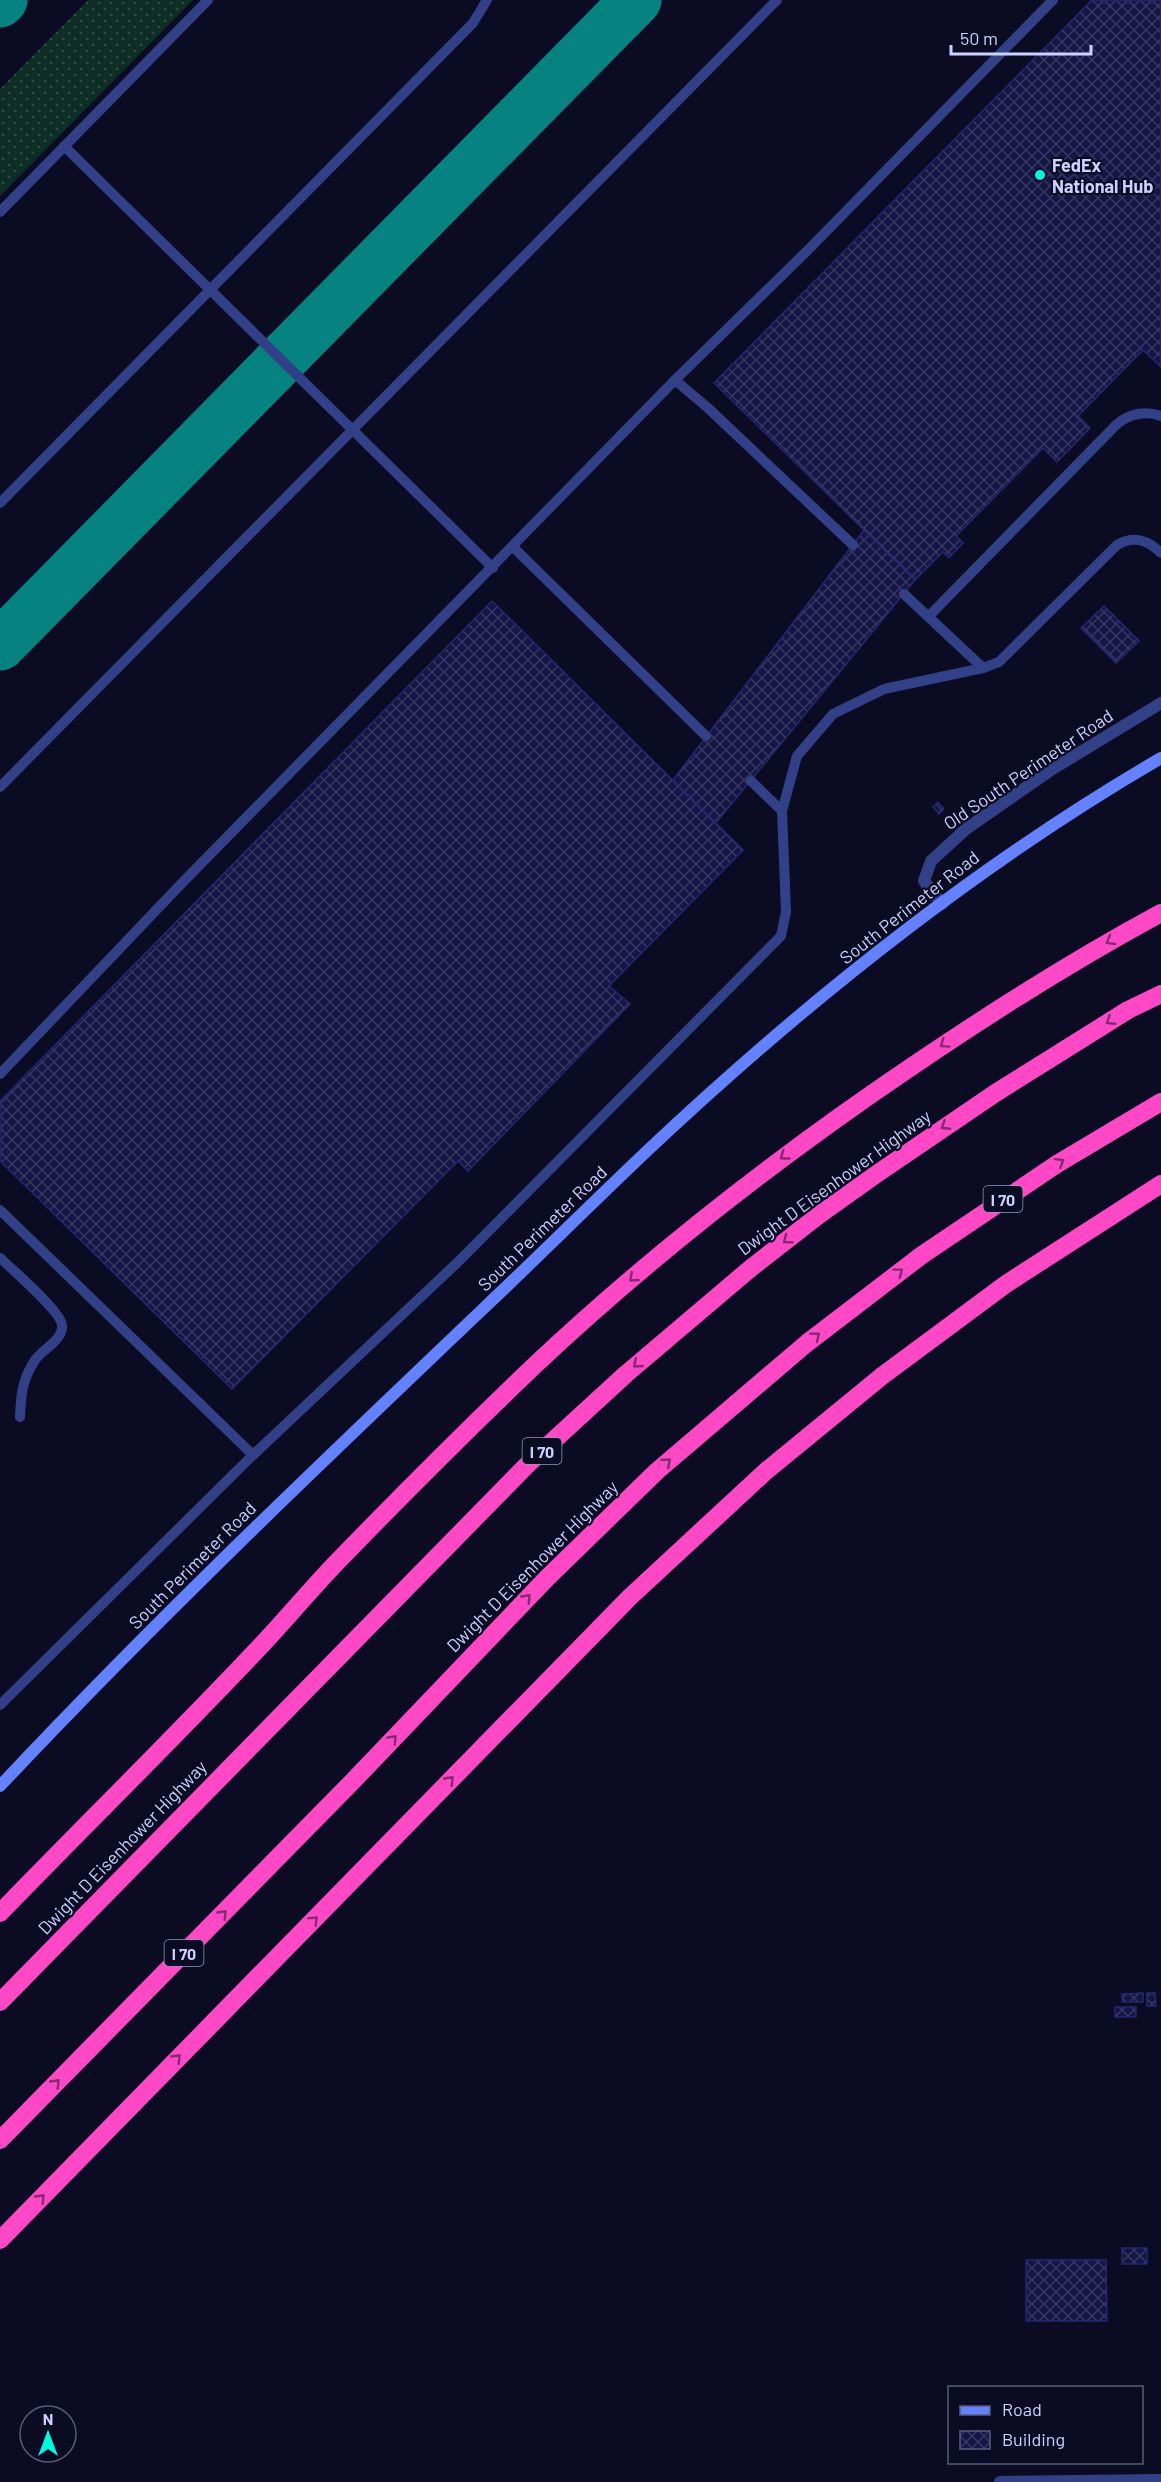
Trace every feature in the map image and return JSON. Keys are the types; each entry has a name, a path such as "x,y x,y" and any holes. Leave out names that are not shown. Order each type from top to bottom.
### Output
{"highway":[{"path":"0,1913 255,1653 335,1564 464,1434 537,1364 644,1268 772,1164 873,1093 1012,1000 1161,913"},
{"name":"Dwight D Eisenhower Highway","path":"0,2002 530,1462 652,1352 802,1228 907,1152 1128,1010 1161,994"},
{"name":"Dwight D Eisenhower Highway","path":"0,2141 352,1782 532,1593 657,1471 807,1343 922,1255 1057,1164 1161,1102"},
{"path":"0,2240 630,1597 758,1478 882,1376 1006,1284 1161,1184"}],"street":[{"name":"Old South Perimeter Road","path":"942,904 924,881 931,861 944,849 966,829 1051,770 1161,704"},
{"name":"South Perimeter Road","path":"0,1786 214,1568 649,1149 807,1009 1001,859 1077,808 1161,758"},
{"path":"1000,2482 1161,2480"}],"lane":[{"path":"0,212 208,0"},
{"path":"0,503 473,23 488,0"},
{"path":"0,788 777,0"},
{"path":"0,1074 61,1004 180,882 493,568 1048,2"},
{"path":"63,146 493,568"},
{"path":"675,380 716,415 853,545"},
{"path":"929,616 1117,424 1124,418 1140,414 1161,416"},
{"path":"0,1705 253,1455 459,1261 781,936 786,912 782,811 797,756 833,714 884,688 983,668 999,662 1117,545 1125,540 1148,542 1161,553"},
{"path":"513,547 706,736"},
{"path":"904,594 983,668"},
{"path":"751,781 782,811"},
{"path":"0,1210 253,1455"},
{"path":"0,1258 54,1312 62,1325 62,1333 36,1359 22,1385 20,1417"}],"green space":[{"path":"88,0 193,0 0,196 0,89"}],"building":[{"name":"FedEx National Hub","path":"1092,0 1161,0 1161,367 1143,350 1078,416 1090,428 1057,462 1043,448 956,536 963,543 949,558 943,552 915,580 714,383"},
{"path":"864,530 915,580 716,823 673,780"},
{"path":"492,601 743,850 609,986 630,1004 468,1171 458,1161 232,1389 0,1161 0,1101"},
{"path":"1104,606 1139,641 1116,663 1081,628"},
{"path":"938,802 944,809 939,814 933,807"},
{"path":"1143,1993 1143,2002 1122,2002 1122,1994"},
{"path":"1147,1993 1155,1993 1156,2006 1147,2006"},
{"path":"1115,2007 1136,2007 1136,2017 1115,2017"},
{"path":"1122,2248 1147,2248 1147,2264 1122,2264"},
{"path":"1026,2260 1106,2260 1107,2321 1026,2321"}],"taxiway":[{"path":"0,645 636,0"}],"place":[{"name":"FedEx National Hub","path":"1040,175"}]}
